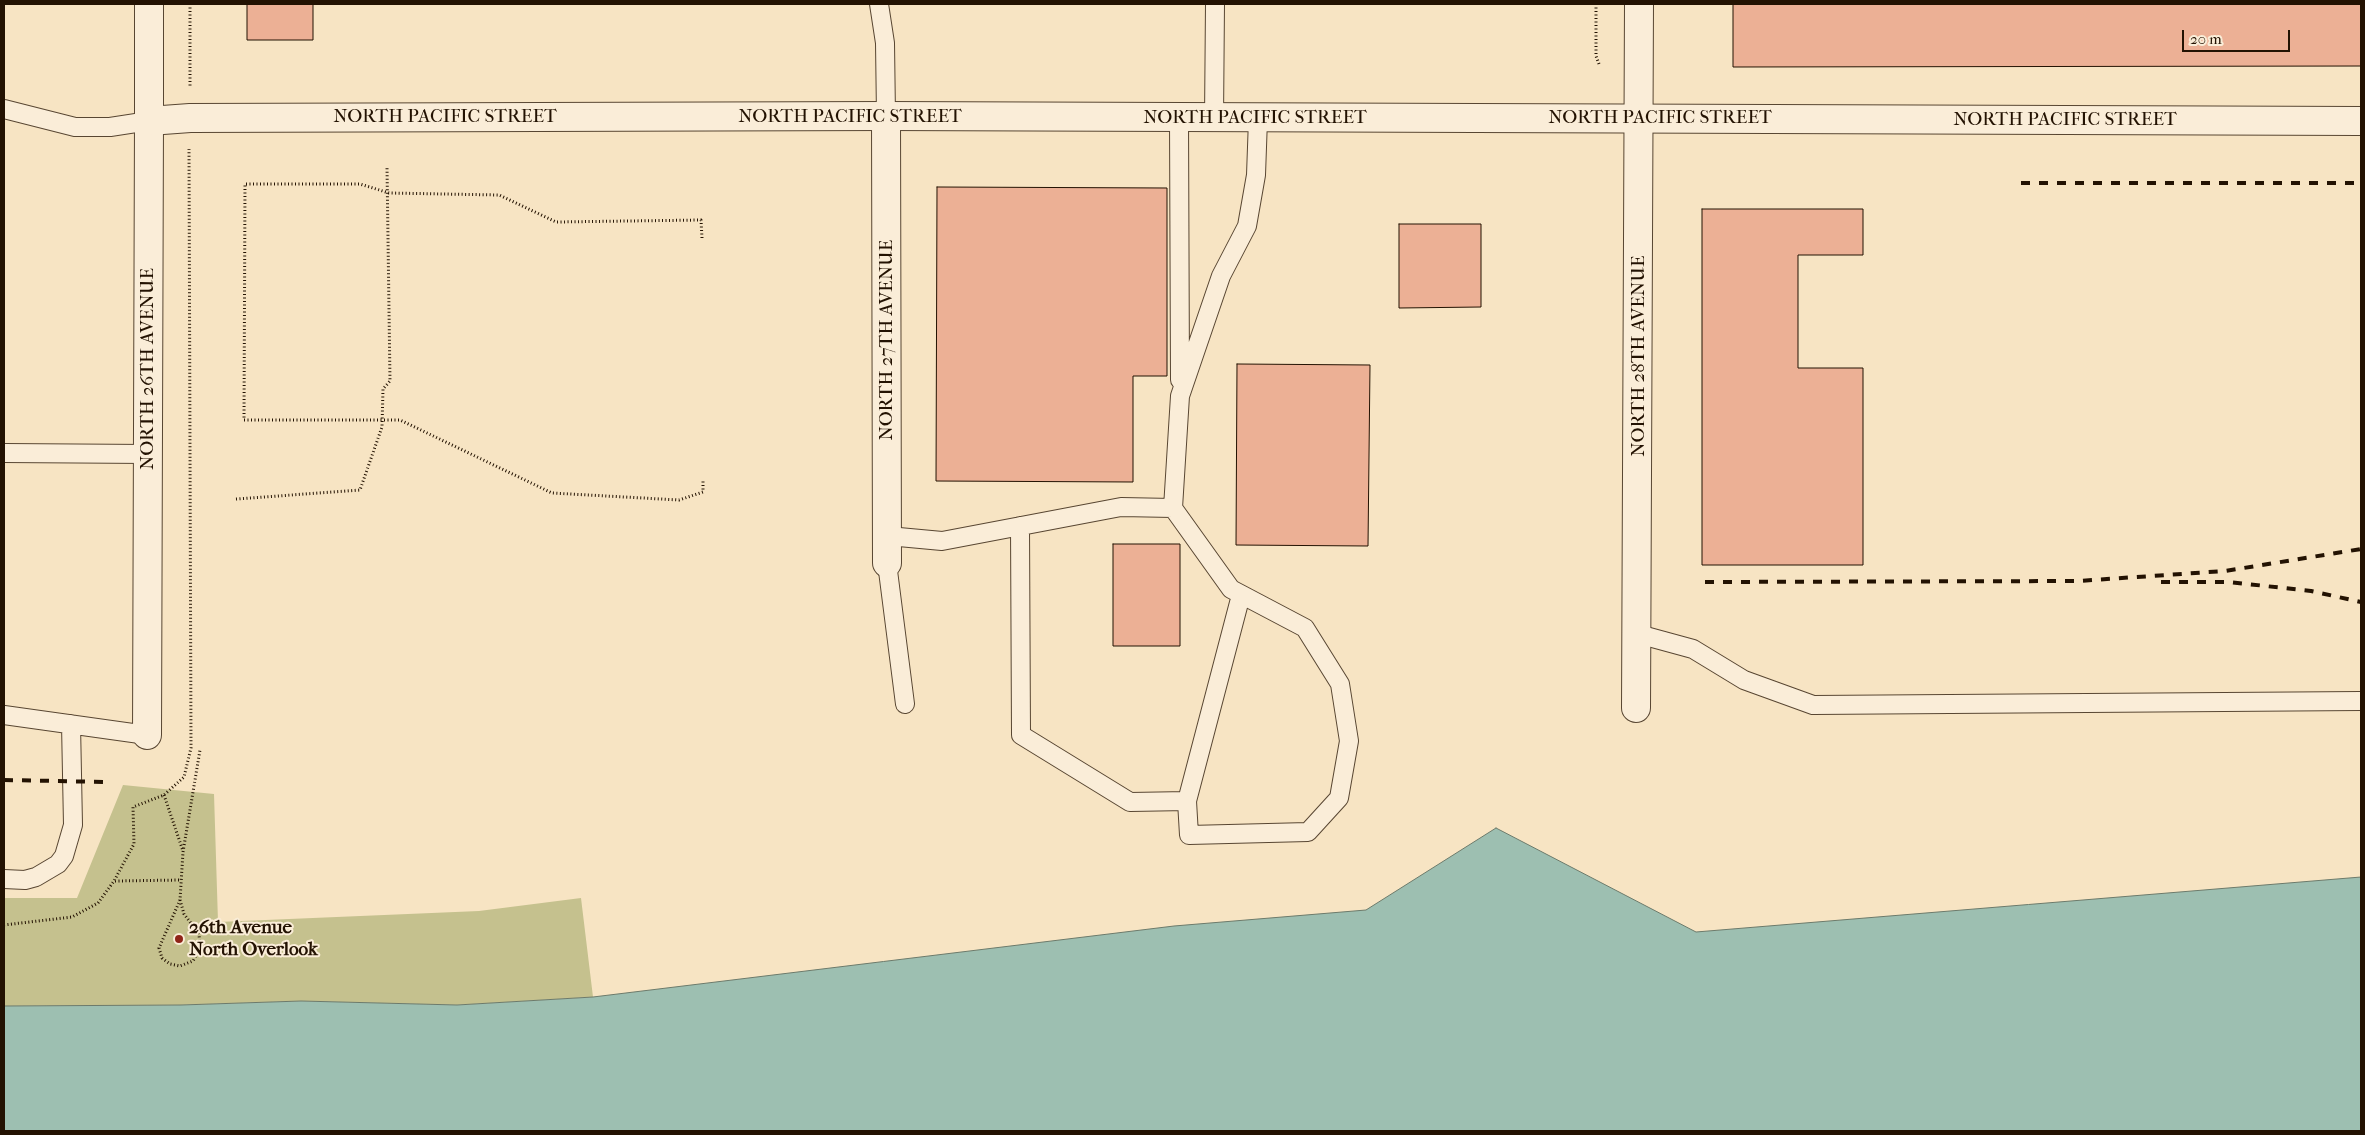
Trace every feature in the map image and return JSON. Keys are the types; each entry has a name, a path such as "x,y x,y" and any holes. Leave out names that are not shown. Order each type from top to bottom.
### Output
{"street":[{"name":"NORTH 26TH AVENUE","path":"147,735 149,4"},
{"name":"NORTH 28TH AVENUE","path":"1636,708 1638,634 1639,4"},
{"name":"NORTH PACIFIC STREET","path":"149,121 190,118 886,116 1214,119 1640,118 2361,121"},
{"name":"NORTH 27TH AVENUE","path":"886,116 887,563"}],"lane":[{"path":"879,4 885,42 886,116"},
{"path":"1214,119 1216,4"},
{"path":"4,109 75,126 110,127 149,121"},
{"path":"1179,118 1180,396 1173,508 1231,589 1305,628 1340,684 1349,742 1339,798 1308,832 1189,835 1188,801 1241,595"},
{"path":"1180,396 1221,276 1247,226 1256,175 1258,119"},
{"path":"4,453 148,454"},
{"path":"888,536 942,541 1121,507 1173,508"},
{"path":"1020,526 1021,735 1130,802 1188,801"},
{"path":"887,563 906,704"},
{"path":"1638,634 1693,649 1744,680 1813,705 2361,701"},
{"path":"4,714 147,735"},
{"path":"4,879 25,880 36,877 58,864 64,856 72,826 71,724"}],"path":[{"path":"190,4 190,79"},
{"path":"1596,4 1596,56 1599,64"},
{"path":"5,926 72,917 98,903 114,881 134,844 133,807 164,795 184,777 191,748 189,158"},
{"path":"236,499 360,490 382,427 383,389 390,381 389,193 387,167"},
{"path":"702,238 701,220 556,222 499,194 389,193 360,184 245,184 244,420 400,420 552,493 679,500 703,492 703,480"},
{"path":"180,900 159,948 162,958 170,964 180,966 193,960 200,948 199,934 184,914 180,900 183,852 200,750"},
{"path":"164,795 183,852"},
{"path":"114,881 181,880"}],"shaded area":[{"path":"123,785 214,794 218,922 479,911 581,898 593,997 457,1005 301,1001 181,1005 4,1006 4,898 77,898"},
{"path":"1496,828 1696,932 2361,877 2361,1131 4,1131 4,1006 181,1005 301,1001 457,1005 593,997 1174,926 1366,910"}],"building":[{"path":"247,4 313,4 313,40 247,40"},
{"path":"1733,4 2361,4 2361,66 1733,67"},
{"path":"937,187 1167,188 1167,376 1133,376 1133,482 936,481"},
{"path":"1702,209 1863,209 1863,255 1798,255 1798,368 1863,368 1863,565 1702,565"},
{"path":"1399,224 1481,224 1481,307 1399,308"},
{"path":"1237,364 1370,365 1368,546 1236,545"},
{"path":"1113,544 1180,544 1180,646 1113,646"}],"railway":[{"path":"2021,183 2361,183"},
{"path":"1705,582 2078,581 2225,571 2361,549"},
{"path":"2161,582 2229,582 2311,591 2361,602"},
{"path":"4,780 108,782"}],"place":[{"name":"26th Avenue North Overlook","path":"179,939"}]}
